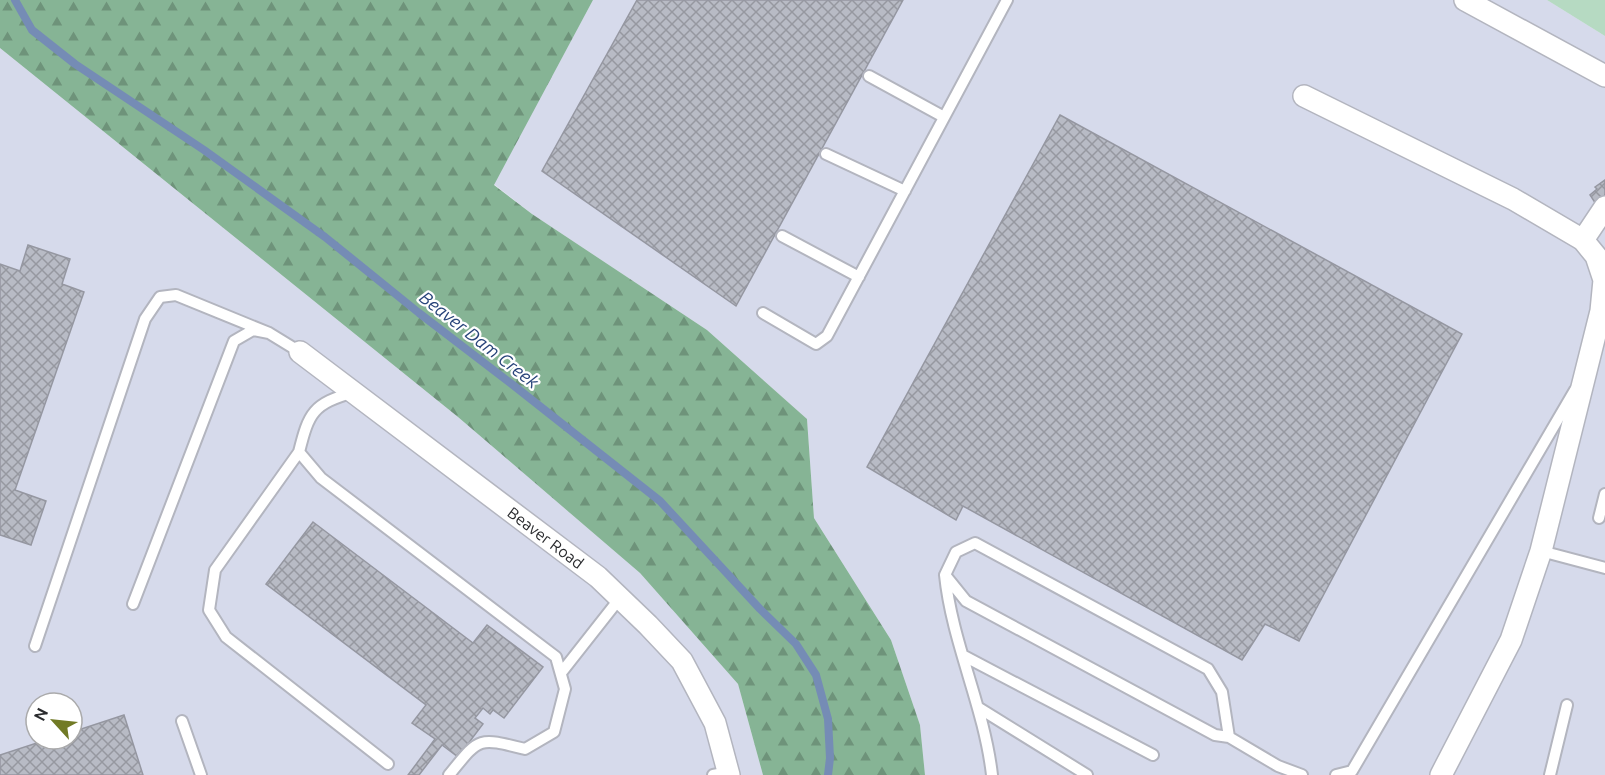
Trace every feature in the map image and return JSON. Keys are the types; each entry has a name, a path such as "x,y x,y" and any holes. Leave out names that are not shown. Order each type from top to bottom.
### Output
{"street":[{"path":"1465,0 1605,76"},
{"path":"1304,96 1513,199 1583,240 1596,256 1604,280 1601,311 1541,551 1511,640 1441,775"},
{"path":"1583,240 1605,207"},
{"name":"Beaver Road","path":"300,352 589,570 620,598 682,661 715,723 724,774"}],"lane":[{"path":"763,313 816,344 827,336 1007,0"},
{"path":"869,76 944,117"},
{"path":"826,154 905,191"},
{"path":"782,236 859,277"},
{"path":"35,646 144,319 160,297 176,295 269,333 300,352"},
{"path":"132,604 234,341 253,330 269,333"},
{"path":"1336,775 1353,771 1587,369"},
{"path":"354,392 327,400 307,421 299,452 215,570 209,610 226,638 388,764"},
{"path":"299,452 321,478 556,657 565,689 554,732 525,749 490,740 472,746 449,775"},
{"path":"1599,518 1605,494"},
{"path":"1003,775 992,771 979,708 948,602 945,575 956,552 975,543 1208,669 1222,692 1229,737"},
{"path":"1541,551 1605,568"},
{"path":"945,575 966,601 1215,735 1229,737 1278,766 1302,775"},
{"path":"561,673 620,598"},
{"path":"964,656 1153,755"},
{"path":"1550,775 1567,705"},
{"path":"979,708 1087,775"},
{"path":"182,721 201,775"}],"shaded area":[{"path":"593,0 1547,0 1605,36 1605,775 925,775 920,725 891,640 814,518 807,419 707,330 532,214 494,184"},
{"path":"0,48 458,417 640,573 738,684 763,775 0,775"}],"green space":[{"path":"0,0 593,0 494,185 532,214 707,330 807,419 814,518 891,640 920,725 925,775 763,775 738,684 640,573 458,417 0,48"},
{"path":"1547,0 1605,0 1605,36"}],"building":[{"path":"637,0 903,0 736,306 542,171"},
{"path":"1060,115 1462,334 1299,641 1265,624 1242,660 963,506 956,520 867,467"},
{"path":"1605,180 1605,201 1596,204 1590,195 1597,189 1595,187"},
{"path":"28,245 70,259 62,284 84,292 15,490 46,501 31,545 0,535 0,264 20,271"},
{"path":"313,522 473,643 487,625 543,667 504,718 493,710 490,714 483,708 475,718 483,724 458,757 442,745 419,775 408,775 435,739 412,723 426,705 266,584"},
{"path":"124,715 143,775 0,775 0,755 24,747 24,751 84,751 84,728"}],"waterway":[{"name":"Beaver Dam Creek","path":"15,0 32,30 75,64 204,150 325,237 660,501 760,609 796,644 816,675 828,719 830,758 828,775"}]}
